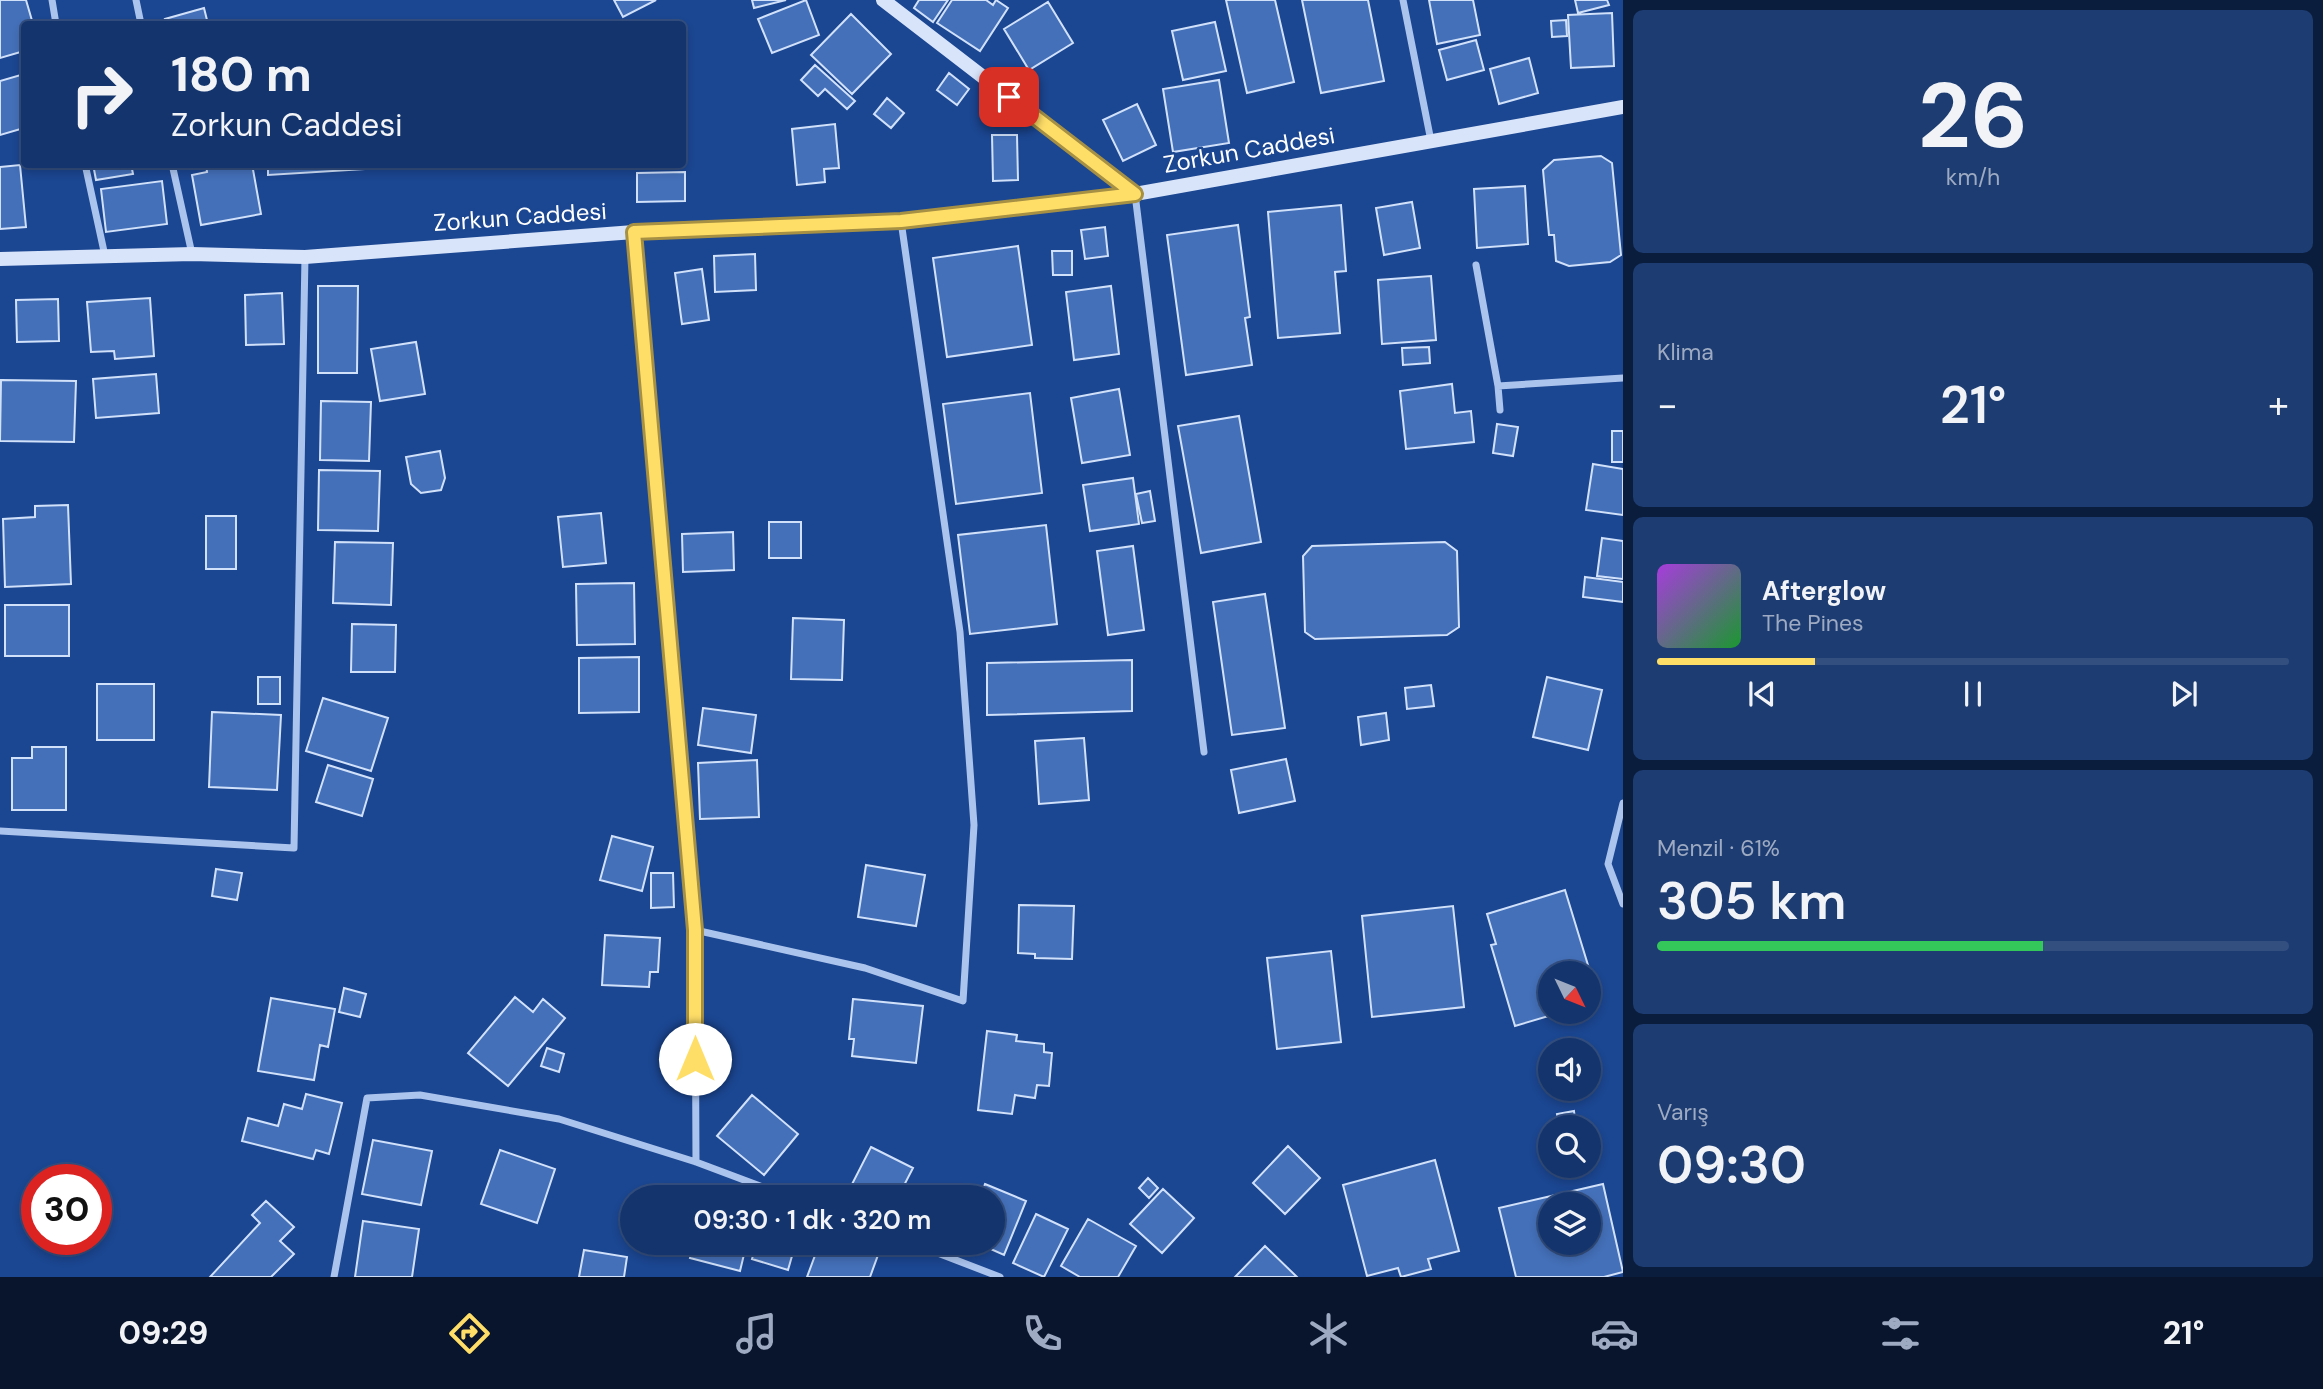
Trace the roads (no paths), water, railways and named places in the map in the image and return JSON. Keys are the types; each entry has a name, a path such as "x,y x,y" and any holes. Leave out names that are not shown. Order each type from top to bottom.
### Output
{"street":[{"path":"52,0 56,21"},
{"path":"136,0 140,21"},
{"path":"883,0 1135,194 1204,752"},
{"path":"1403,0 1431,141"},
{"name":"Zorkun Caddesi","path":"0,259 192,254 304,257 634,232 901,221 1135,194 1623,107"},
{"path":"86,168 105,256"},
{"path":"173,168 192,254"},
{"path":"695,930 865,968 963,1001 974,825 960,632 901,221"},
{"path":"634,232 695,930 696,1162"},
{"path":"0,831 294,848 304,257"},
{"path":"1476,265 1500,410"},
{"path":"1498,386 1623,378"},
{"path":"1623,803 1608,864 1623,904"},
{"path":"334,1277 367,1098 420,1095 559,1119 696,1162 757,1185"},
{"path":"943,1255 1000,1277"}]}
